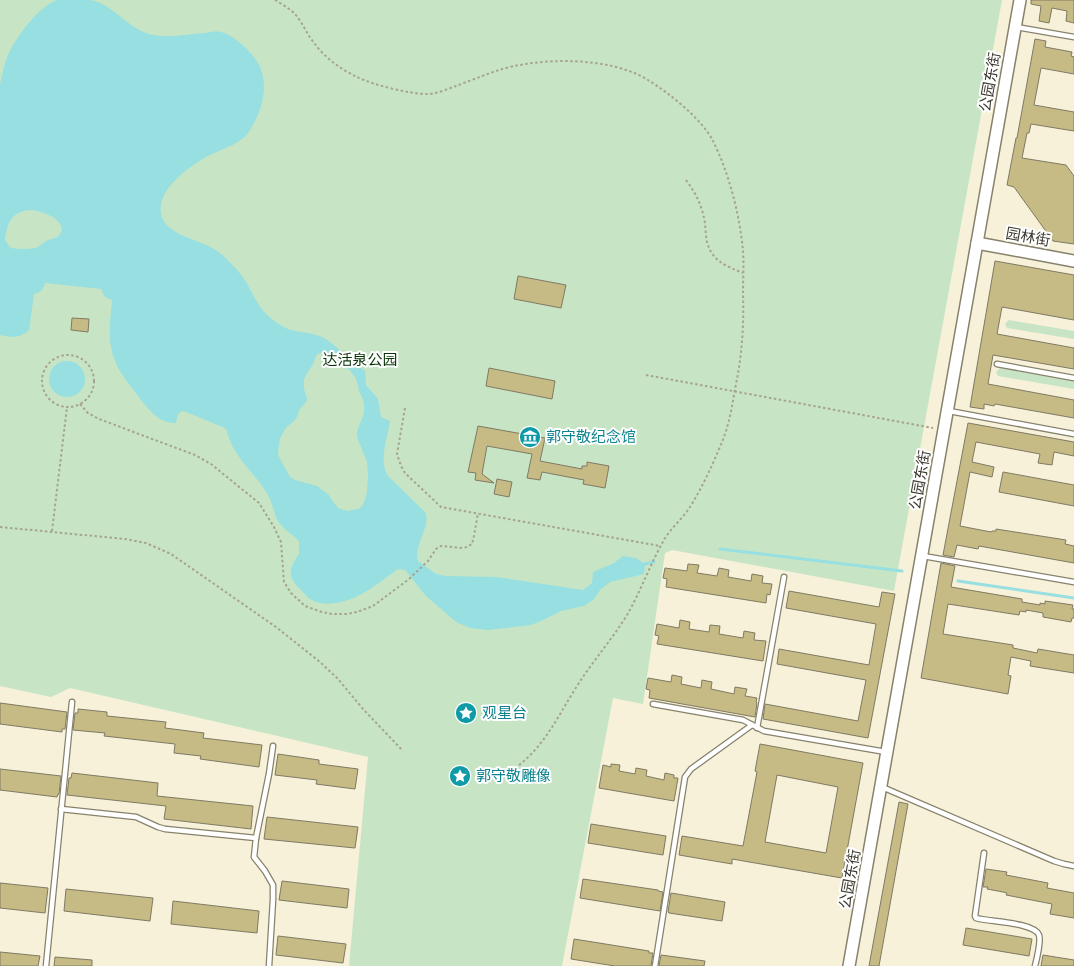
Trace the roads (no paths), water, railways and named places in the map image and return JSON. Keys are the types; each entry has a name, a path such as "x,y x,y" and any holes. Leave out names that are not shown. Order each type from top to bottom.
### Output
{"street":[{"name":"公园东街","path":"849,966 1020,0"},
{"name":"园林街","path":"977,243 1074,261"}],"lane":[{"path":"1015,26 1074,37"},
{"path":"997,364 1074,378"},
{"path":"947,411 1074,434"},
{"path":"922,555 1074,582"},
{"path":"655,966 686,777 691,769 755,726 784,577"},
{"path":"46,966 72,702"},
{"path":"653,704 743,720 764,731 887,753"},
{"path":"269,966 273,900 272,885 254,857 269,774 272,746"},
{"path":"881,786 1054,861 1074,866"},
{"path":"61,809 136,817 165,829 256,838"},
{"path":"984,854 975,916 976,918 1026,926 1037,932 1040,936 1036,966"}],"water":[{"path":"57,0 91,0 107,6 133,26 149,34 170,36 221,32 239,42 259,64 264,80 263,97 251,128 238,142 200,160 174,181 163,198 162,217 172,230 214,249 235,267 246,281 262,310 275,322 288,329 324,338 365,371 366,385 378,399 381,417 390,421 384,449 385,470 388,476 425,512 427,517 418,548 418,561 436,574 446,576 497,577 583,590 592,583 593,572 614,563 623,556 636,558 645,564 644,574 610,582 600,590 594,599 584,606 561,611 531,625 488,630 470,628 456,622 426,596 405,570 398,569 354,598 339,603 319,603 308,597 294,582 291,569 299,554 299,541 279,522 269,497 239,457 225,428 182,411 178,414 176,423 157,417 147,408 123,376 114,360 110,342 112,300 105,297 101,289 45,283 41,290 34,294 29,330 23,335 16,337 0,335 0,84 4,65 16,41 32,20","holes":["29,210 54,218 61,225 60,234 36,248 12,248 5,240 9,224 18,213","322,353 333,356 349,370 357,380 364,402 364,414 357,437 367,462 368,477 365,500 358,509 347,511 338,508 329,495 317,486 290,477 279,457 280,439 285,429 296,419 307,399 304,379 316,356"]},
{"path":"67,361 79,367 85,379 79,391 67,397 55,391 49,379 55,367"}],"waterway":[{"path":"720,549 902,571"},
{"path":"645,564 654,562"},
{"path":"958,581 1074,598"}],"place":[{"name":"郭守敬纪念馆","path":"530,437"},
{"name":"观星台","path":"466,713"},
{"name":"郭守敬雕像","path":"460,776"}],"park label":[{"name":"达活泉公园","path":"360,360"}]}
